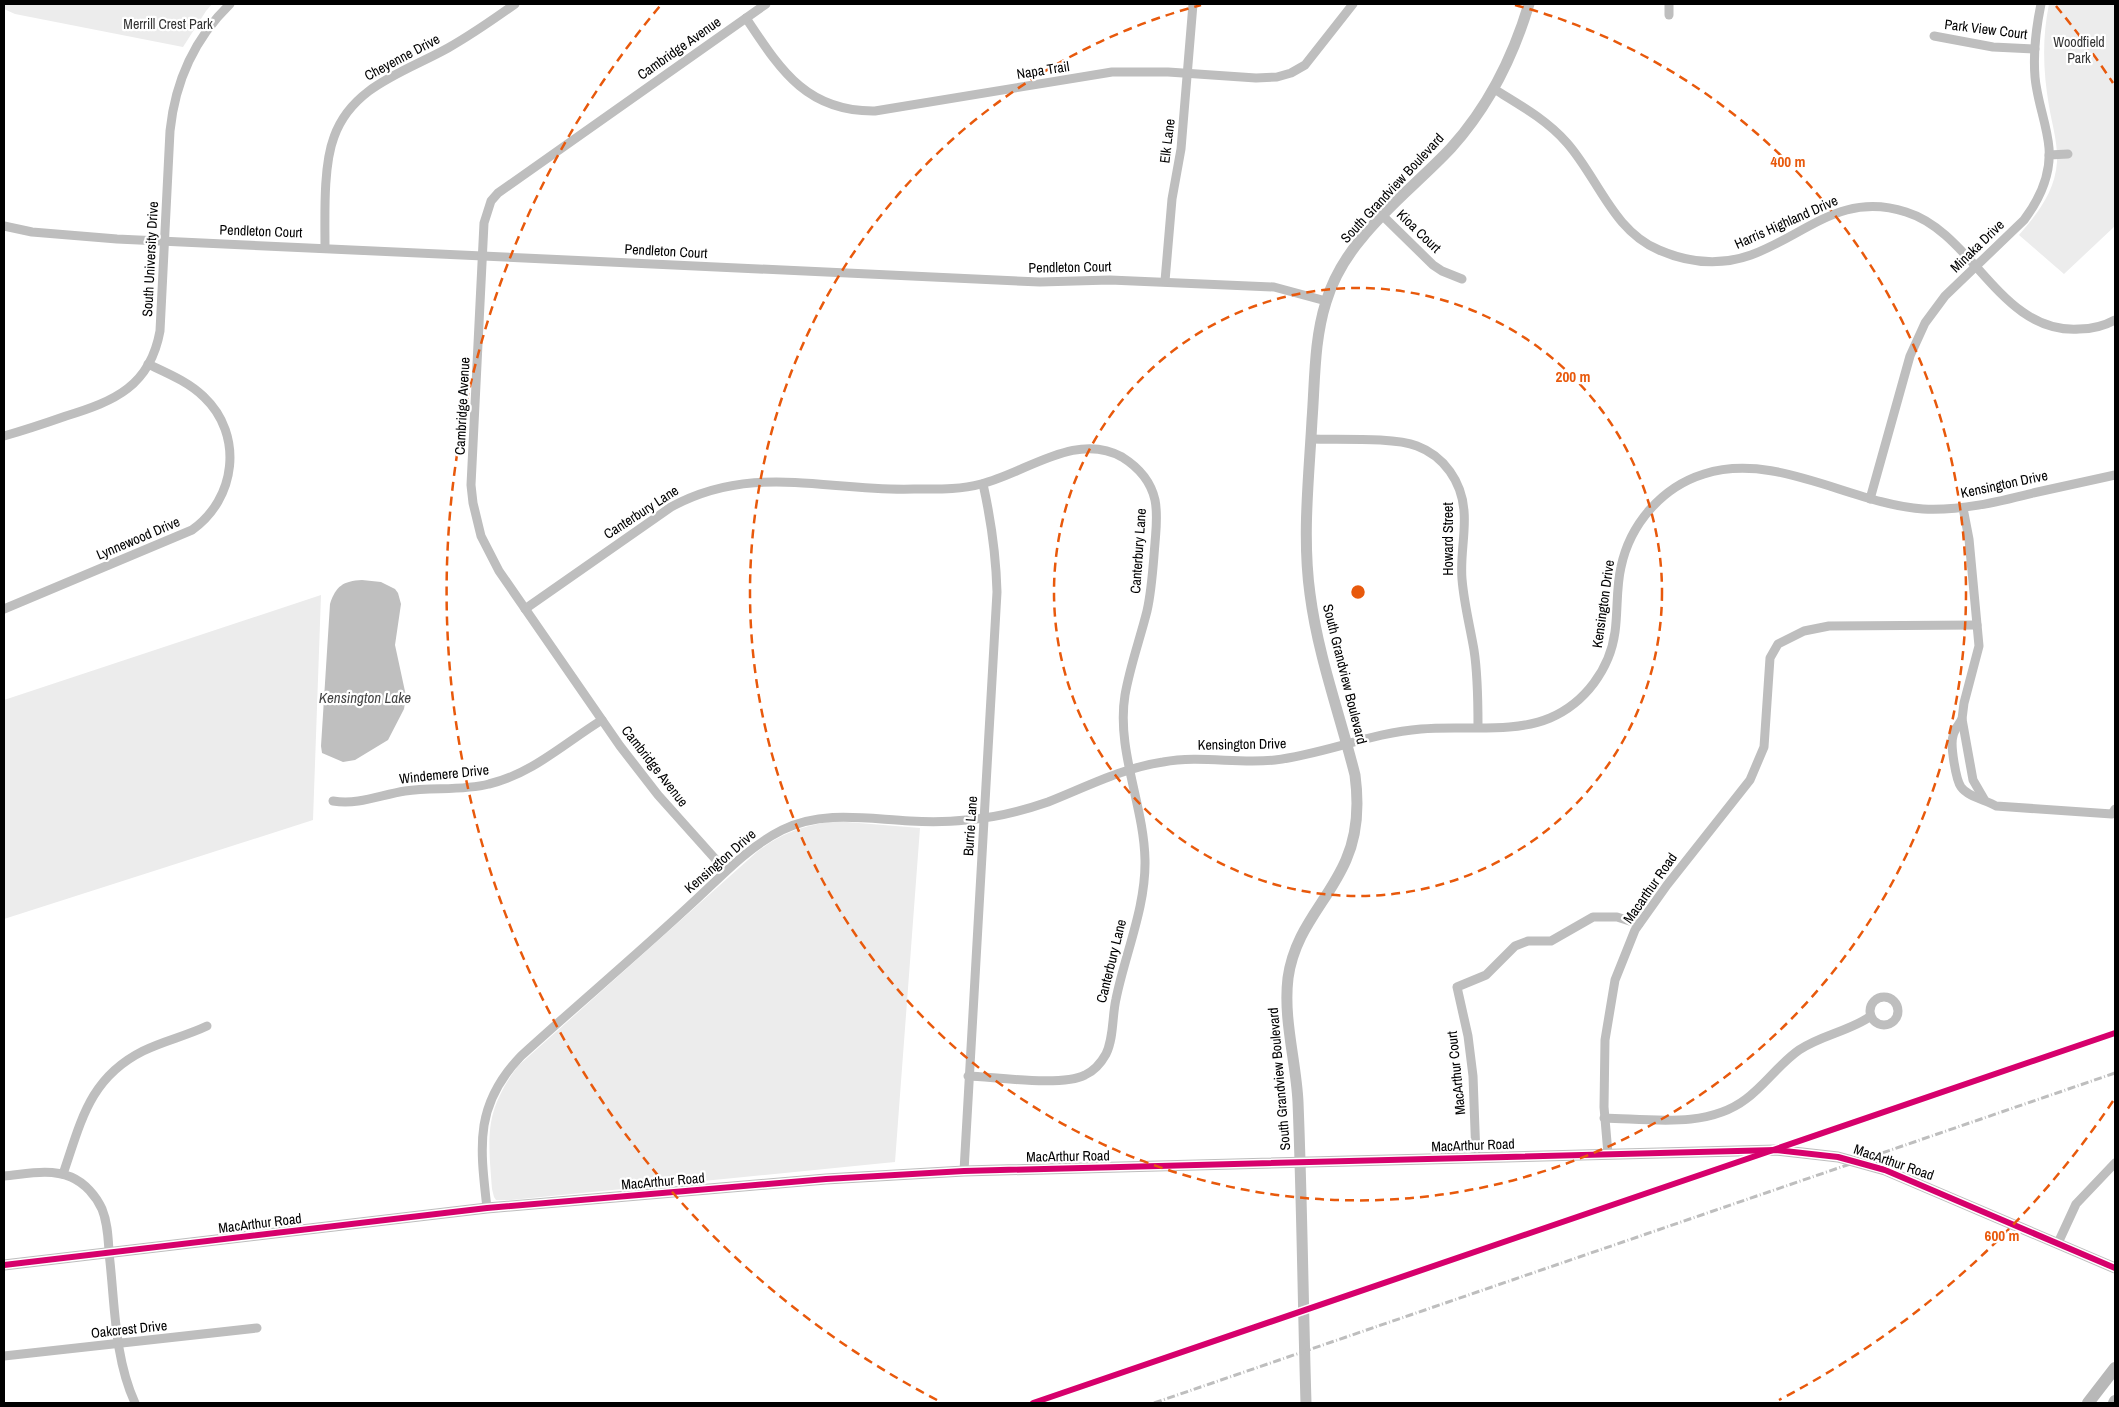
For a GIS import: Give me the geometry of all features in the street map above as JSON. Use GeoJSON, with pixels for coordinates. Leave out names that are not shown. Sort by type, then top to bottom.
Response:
{"type":"FeatureCollection","features":[{"type":"Feature","properties":{"kind":"main road"},"geometry":{"type":"LineString","coordinates":[[2088,1403],[2115,1368]]}},
{"type":"Feature","properties":{"kind":"street","name":"South University Drive"},"geometry":{"type":"LineString","coordinates":[[4,436],[107,403],[128,389],[148,364],[155,350],[160,331],[170,131],[176,96],[187,65],[197,45],[215,20],[230,4]]}},
{"type":"Feature","properties":{"kind":"street","name":"Cheyenne Drive"},"geometry":{"type":"LineString","coordinates":[[325,248],[329,154],[340,124],[350,108],[363,94],[376,85],[449,48],[515,4]]}},
{"type":"Feature","properties":{"kind":"street","name":"Cambridge Avenue"},"geometry":{"type":"LineString","coordinates":[[726,871],[658,795],[602,720],[499,571],[486,548],[473,503],[471,484],[483,256],[487,211],[491,201],[498,192],[766,4]]}},
{"type":"Feature","properties":{"kind":"street","name":"Elk Lane"},"geometry":{"type":"LineString","coordinates":[[1165,282],[1169,223],[1181,149],[1193,4]]}},
{"type":"Feature","properties":{"kind":"street","name":"Napa Trail"},"geometry":{"type":"LineString","coordinates":[[746,18],[773,58],[793,82],[826,103],[863,112],[875,112],[1112,72],[1147,71],[1256,78],[1277,77],[1291,73],[1310,60],[1354,4]]}},
{"type":"Feature","properties":{"kind":"street","name":"South Grandview Boulevard"},"geometry":{"type":"LineString","coordinates":[[1306,1403],[1300,1163],[1297,1091],[1287,1008],[1289,976],[1292,960],[1305,928],[1342,870],[1354,839],[1358,815],[1358,796],[1347,744],[1322,654],[1310,594],[1306,537],[1318,336],[1326,301],[1340,270],[1350,254],[1362,238],[1451,148],[1470,126],[1494,89],[1512,53],[1529,4]]}},
{"type":"Feature","properties":{"kind":"street"},"geometry":{"type":"LineString","coordinates":[[1669,4],[1669,15]]}},
{"type":"Feature","properties":{"kind":"street","name":"Minaka Drive"},"geometry":{"type":"LineString","coordinates":[[1870,499],[1910,356],[1925,323],[1935,308],[2015,229],[2033,208],[2044,184],[2049,155],[2036,88],[2035,49],[2041,4]]}},
{"type":"Feature","properties":{"kind":"street","name":"Park View Court"},"geometry":{"type":"LineString","coordinates":[[1934,36],[1993,47],[2035,49]]}},
{"type":"Feature","properties":{"kind":"street","name":"Harris Highland Drive"},"geometry":{"type":"LineString","coordinates":[[1494,89],[1538,116],[1566,142],[1622,222],[1640,239],[1656,250],[1675,257],[1703,262],[1730,261],[1762,250],[1839,211],[1864,206],[1877,206],[1908,212],[1932,224],[2017,308],[2036,321],[2056,328],[2075,330],[2099,327],[2115,320]]}},
{"type":"Feature","properties":{"kind":"street"},"geometry":{"type":"LineString","coordinates":[[2049,155],[2068,154]]}},
{"type":"Feature","properties":{"kind":"street","name":"Kioa Court"},"geometry":{"type":"LineString","coordinates":[[1383,216],[1433,265],[1442,271],[1462,278]]}},
{"type":"Feature","properties":{"kind":"street","name":"Pendleton Court"},"geometry":{"type":"LineString","coordinates":[[4,226],[32,232],[73,237],[1040,282],[1110,280],[1274,288],[1301,293],[1326,301]]}},
{"type":"Feature","properties":{"kind":"street","name":"Lynnewood Drive"},"geometry":{"type":"LineString","coordinates":[[4,609],[192,530],[200,524],[218,503],[227,480],[230,458],[229,440],[220,417],[204,396],[148,364]]}},
{"type":"Feature","properties":{"kind":"street","name":"Howard Street"},"geometry":{"type":"LineString","coordinates":[[1311,439],[1381,442],[1416,446],[1434,455],[1443,463],[1458,484],[1464,510],[1461,574],[1464,603],[1477,676],[1478,726]]}},
{"type":"Feature","properties":{"kind":"street","name":"Canterbury Lane"},"geometry":{"type":"LineString","coordinates":[[525,609],[653,519],[684,500],[706,490],[754,481],[899,490],[958,489],[983,484],[1065,452],[1085,448],[1107,451],[1120,456],[1141,473],[1152,490],[1157,518],[1152,579],[1147,611],[1133,661],[1124,706],[1126,744],[1144,846],[1143,887],[1119,981],[1107,1052],[1101,1063],[1092,1071],[1074,1080],[1056,1081],[968,1076]]}},
{"type":"Feature","properties":{"kind":"street","name":"Kensington Drive"},"geometry":{"type":"LineString","coordinates":[[487,1208],[483,1162],[483,1124],[489,1103],[505,1074],[521,1056],[688,908],[726,871],[777,833],[794,825],[817,819],[849,816],[936,822],[984,818],[1007,814],[1045,803],[1130,770],[1178,760],[1270,760],[1310,754],[1413,729],[1522,726],[1549,718],[1571,706],[1588,690],[1604,668],[1615,637],[1619,578],[1622,561],[1630,539],[1648,512],[1659,500],[1681,484],[1704,474],[1720,470],[1757,468],[1870,499],[1912,508],[1963,508],[2115,475]]}},
{"type":"Feature","properties":{"kind":"street","name":"Burrie Lane"},"geometry":{"type":"LineString","coordinates":[[964,1172],[997,592],[992,527],[983,484]]}},
{"type":"Feature","properties":{"kind":"street"},"geometry":{"type":"LineString","coordinates":[[1963,508],[1969,539],[1979,646],[1964,703],[1962,718],[1973,780],[1984,799]]}},
{"type":"Feature","properties":{"kind":"street","name":"Macarthur Road"},"geometry":{"type":"LineString","coordinates":[[1608,1154],[1604,1118],[1605,1040],[1614,980],[1639,924],[1667,885],[1750,780],[1764,747],[1770,658],[1778,644],[1791,636],[1829,626],[1977,625]]}},
{"type":"Feature","properties":{"kind":"street"},"geometry":{"type":"LineString","coordinates":[[1962,718],[1952,738],[1954,764],[1961,787],[1972,796],[1984,799],[1996,806],[2112,814],[2115,809]]}},
{"type":"Feature","properties":{"kind":"street","name":"Windemere Drive"},"geometry":{"type":"LineString","coordinates":[[333,801],[357,802],[404,792],[481,786],[508,779],[527,769],[602,720]]}},
{"type":"Feature","properties":{"kind":"street","name":"MacArthur Court"},"geometry":{"type":"LineString","coordinates":[[1476,1157],[1473,1076],[1468,1036],[1457,987],[1486,976],[1516,946],[1528,941],[1551,941],[1592,917],[1617,917],[1639,924]]}},
{"type":"Feature","properties":{"kind":"street"},"geometry":{"type":"LineString","coordinates":[[1604,1118],[1687,1119],[1715,1115],[1746,1099],[1779,1066],[1801,1049],[1871,1016]]}},
{"type":"Feature","properties":{"kind":"street"},"geometry":{"type":"LineString","coordinates":[[63,1174],[80,1120],[104,1080],[133,1056],[207,1026]]}},
{"type":"Feature","properties":{"kind":"street","name":"MacArthur Road"},"geometry":{"type":"LineString","coordinates":[[4,1265],[487,1208],[826,1179],[964,1172],[1776,1150],[1838,1157],[1885,1170],[2115,1268]]}},
{"type":"Feature","properties":{"kind":"street"},"geometry":{"type":"LineString","coordinates":[[2058,1243],[2076,1204],[2115,1163]]}},
{"type":"Feature","properties":{"kind":"street"},"geometry":{"type":"LineString","coordinates":[[4,1176],[46,1172],[63,1174],[84,1185],[99,1202],[104,1217],[125,1382],[135,1403]]}},
{"type":"Feature","properties":{"kind":"street","name":"Oakcrest Drive"},"geometry":{"type":"LineString","coordinates":[[4,1356],[257,1328]]}},
{"type":"Feature","properties":{"kind":"green space","name":"Merrill Crest Park"},"geometry":{"type":"Polygon","coordinates":[[[4,4],[212,4],[183,47],[15,14],[4,9],[4,4]]]}},
{"type":"Feature","properties":{"kind":"green space","name":"Woodfield Park"},"geometry":{"type":"Polygon","coordinates":[[[2049,4],[2115,4],[2115,226],[2064,274],[2019,235],[2044,202],[2056,173],[2056,141],[2047,93],[2045,67],[2044,42],[2049,4]]]}},
{"type":"Feature","properties":{"kind":"green space"},"geometry":{"type":"Polygon","coordinates":[[[321,595],[313,820],[4,919],[4,700],[321,595]]]}},
{"type":"Feature","properties":{"kind":"green space"},"geometry":{"type":"Polygon","coordinates":[[[834,821],[920,828],[895,1162],[496,1200],[492,1189],[491,1124],[499,1097],[518,1066],[758,851],[776,839],[794,831],[834,821]]]}},
{"type":"Feature","properties":{"kind":"water","name":"Kensington Lake"},"geometry":{"type":"Polygon","coordinates":[[[362,580],[381,582],[395,589],[398,593],[401,604],[395,645],[406,696],[404,709],[388,740],[355,760],[343,762],[322,753],[321,746],[330,604],[335,593],[345,583],[362,580]]]}},
{"type":"Feature","properties":{"kind":"railway"},"geometry":{"type":"LineString","coordinates":[[1154,1403],[2115,1073]]}},
{"type":"Feature","properties":{"kind":"cycle path"},"geometry":{"type":"LineString","coordinates":[[1033,1403],[2115,1033]]}},
{"type":"Feature","properties":{"kind":"cycle path"},"geometry":{"type":"LineString","coordinates":[[4,1265],[487,1208],[826,1179],[964,1171],[1776,1150],[1838,1157],[1885,1170],[2115,1268]]}}]}
